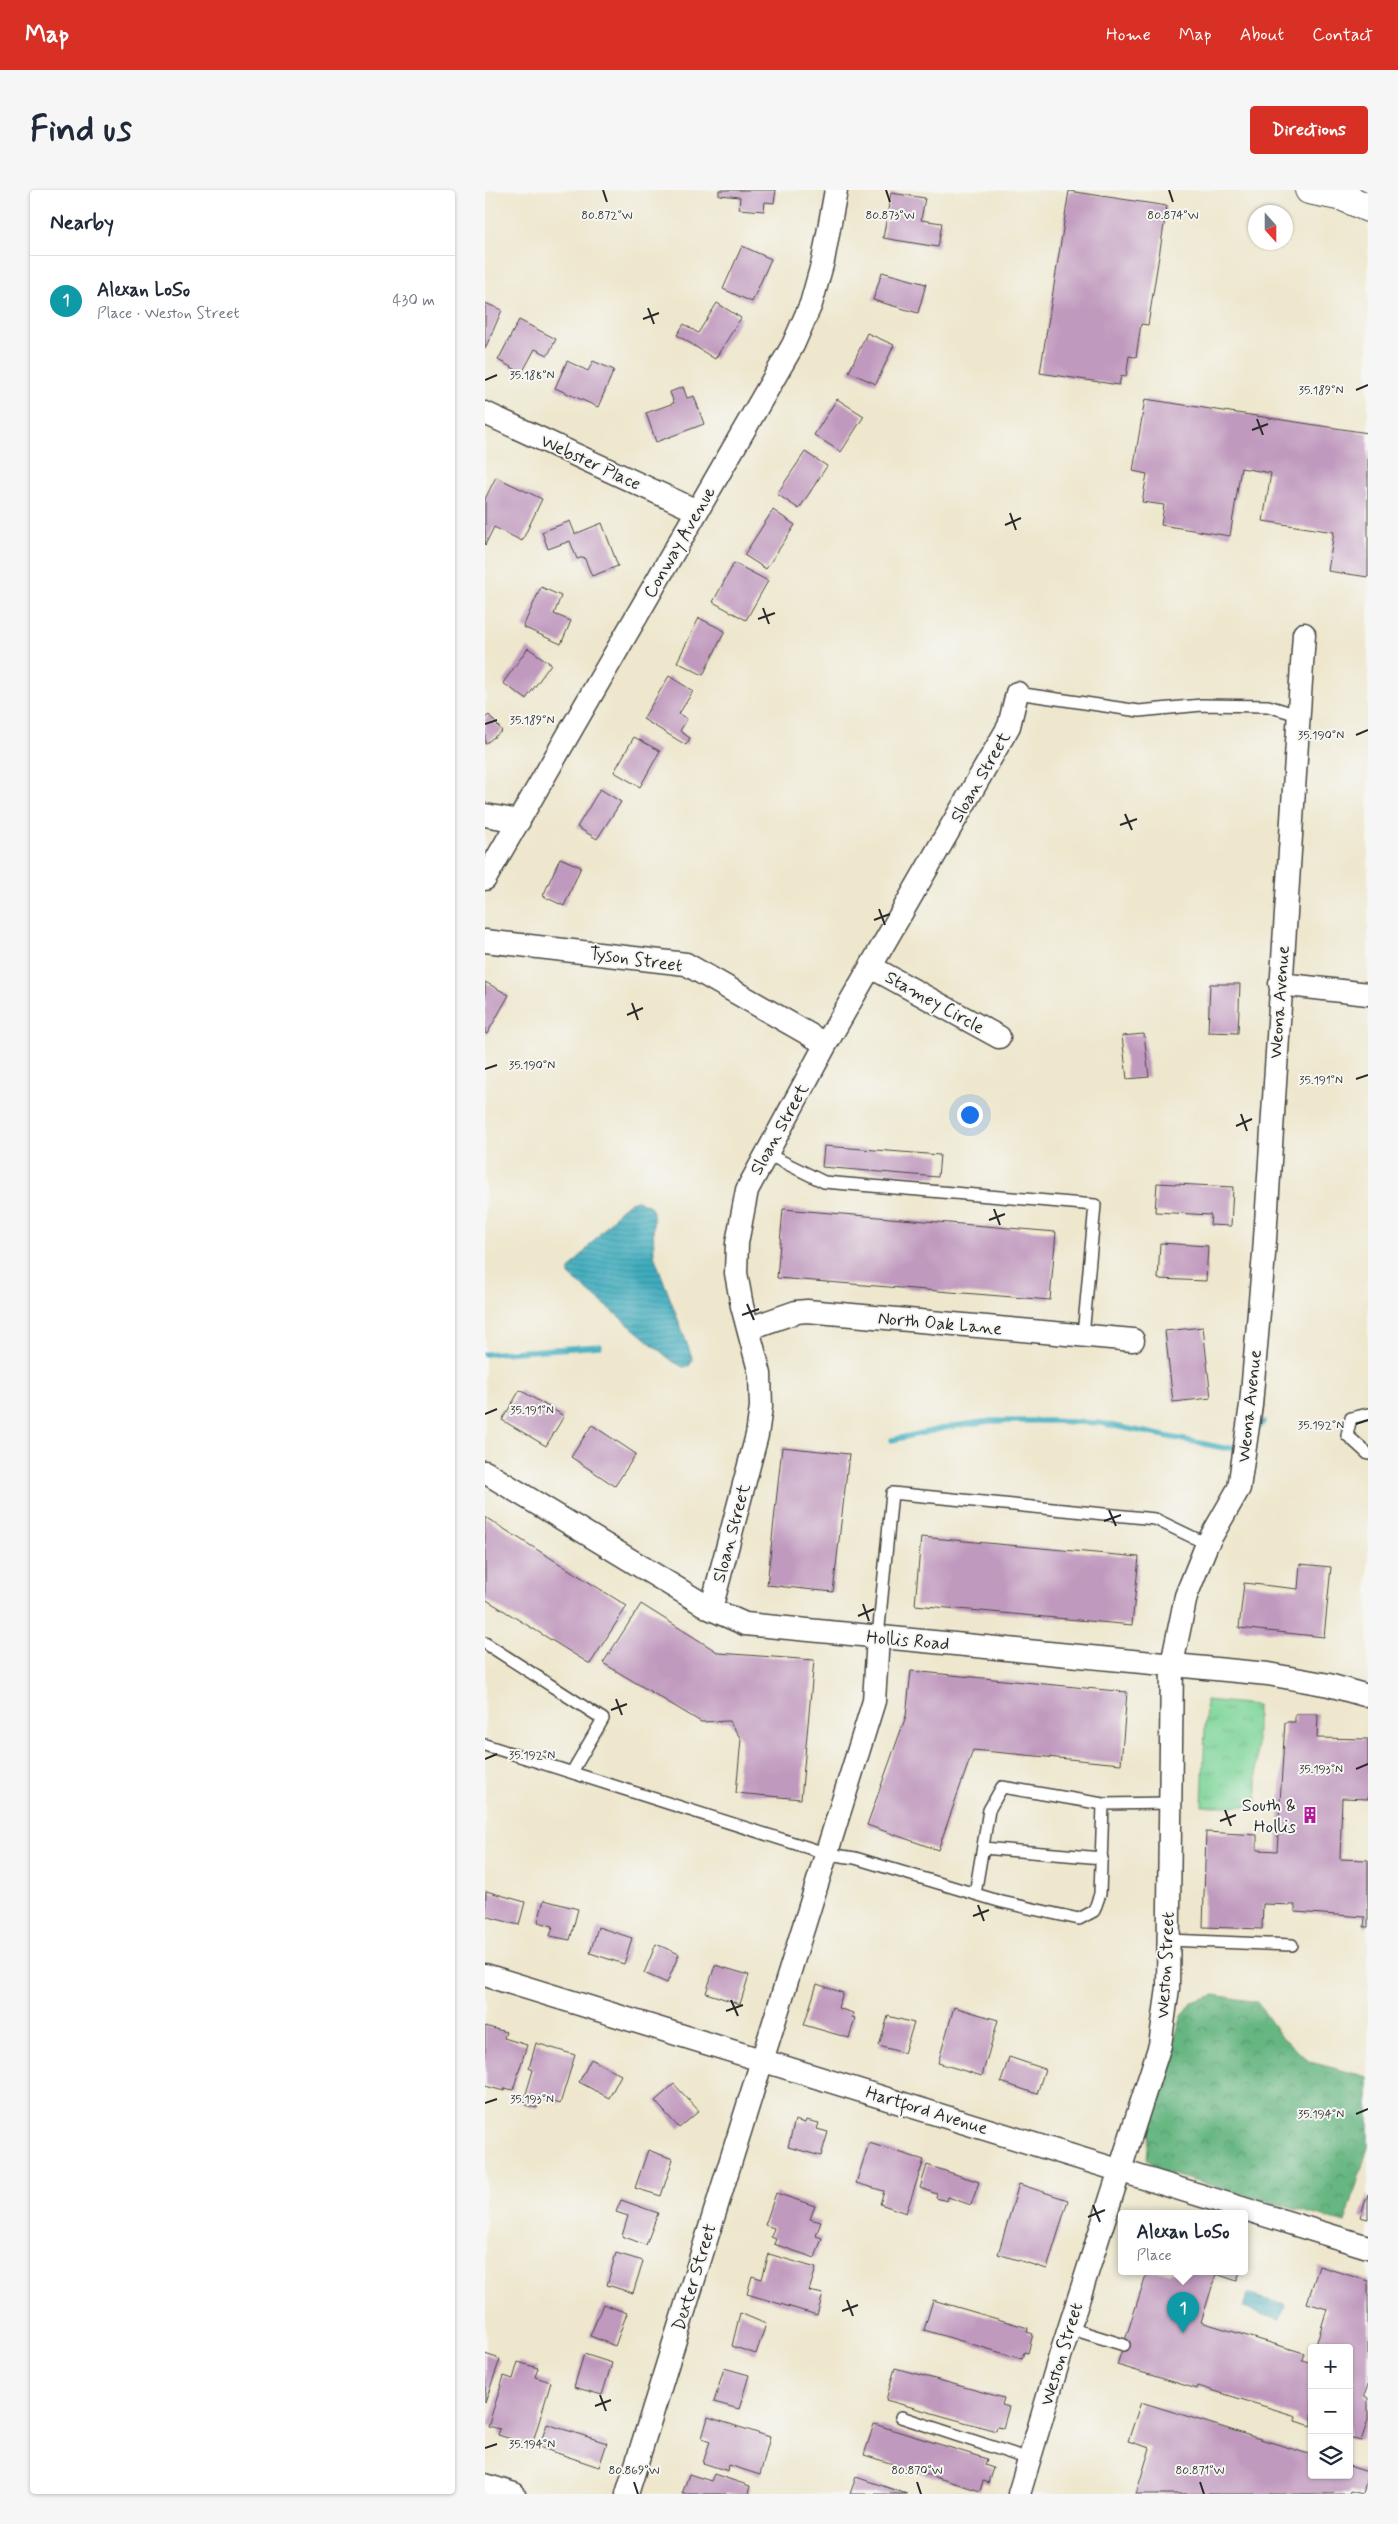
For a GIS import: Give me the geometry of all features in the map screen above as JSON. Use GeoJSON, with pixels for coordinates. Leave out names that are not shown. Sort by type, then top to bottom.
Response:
{"type":"FeatureCollection","features":[{"type":"Feature","properties":{"kind":"street","name":"Conway Avenue"},"geometry":{"type":"LineString","coordinates":[[485,879],[793,345],[811,304],[823,261],[836,190]]}},
{"type":"Feature","properties":{"kind":"street"},"geometry":{"type":"LineString","coordinates":[[1309,190],[1356,196],[1368,208]]}},
{"type":"Feature","properties":{"kind":"street","name":"Webster Place"},"geometry":{"type":"LineString","coordinates":[[485,413],[697,511]]}},
{"type":"Feature","properties":{"kind":"street","name":"Weona Avenue"},"geometry":{"type":"LineString","coordinates":[[1239,1488],[1251,1404],[1264,1254],[1280,984],[1305,634]]}},
{"type":"Feature","properties":{"kind":"street","name":"Sloan Street"},"geometry":{"type":"LineString","coordinates":[[711,1608],[757,1434],[761,1406],[760,1374],[742,1306],[736,1273],[737,1243],[747,1190],[765,1153],[826,1044],[1009,726],[1017,693]]}},
{"type":"Feature","properties":{"kind":"street"},"geometry":{"type":"LineString","coordinates":[[485,815],[519,821]]}},
{"type":"Feature","properties":{"kind":"street","name":"Tyson Street"},"geometry":{"type":"LineString","coordinates":[[485,941],[686,964],[826,1044]]}},
{"type":"Feature","properties":{"kind":"street","name":"Stamey Circle"},"geometry":{"type":"LineString","coordinates":[[871,967],[999,1037]]}},
{"type":"Feature","properties":{"kind":"street"},"geometry":{"type":"LineString","coordinates":[[1280,984],[1368,994]]}},
{"type":"Feature","properties":{"kind":"street","name":"North Oak Lane"},"geometry":{"type":"LineString","coordinates":[[749,1328],[796,1312],[807,1311],[1133,1340]]}},
{"type":"Feature","properties":{"kind":"street","name":"Hollis Road"},"geometry":{"type":"LineString","coordinates":[[485,1472],[711,1608],[745,1624],[1268,1674],[1329,1685],[1368,1696]]}},
{"type":"Feature","properties":{"kind":"street","name":"Weston Street"},"geometry":{"type":"LineString","coordinates":[[1019,2494],[1069,2328],[1160,2045],[1168,1988],[1172,1664],[1186,1596],[1207,1544],[1239,1488]]}},
{"type":"Feature","properties":{"kind":"street","name":"Dexter Street"},"geometry":{"type":"LineString","coordinates":[[627,2494],[760,2060],[827,1854],[874,1701],[878,1637]]}},
{"type":"Feature","properties":{"kind":"street","name":"Hartford Avenue"},"geometry":{"type":"LineString","coordinates":[[485,1975],[1368,2247]]}},
{"type":"Feature","properties":{"kind":"street"},"geometry":{"type":"LineString","coordinates":[[485,2485],[514,2494]]}},
{"type":"Feature","properties":{"kind":"lane"},"geometry":{"type":"LineString","coordinates":[[1017,693],[1139,711],[1202,705],[1259,706],[1298,714]]}},
{"type":"Feature","properties":{"kind":"lane"},"geometry":{"type":"LineString","coordinates":[[765,1153],[824,1182],[1095,1205],[1083,1336]]}},
{"type":"Feature","properties":{"kind":"lane"},"geometry":{"type":"LineString","coordinates":[[1368,1414],[1351,1418],[1347,1435],[1368,1454]]}},
{"type":"Feature","properties":{"kind":"lane"},"geometry":{"type":"LineString","coordinates":[[878,1637],[892,1493],[1155,1519],[1207,1544]]}},
{"type":"Feature","properties":{"kind":"lane"},"geometry":{"type":"LineString","coordinates":[[485,1643],[603,1719],[572,1772]]}},
{"type":"Feature","properties":{"kind":"lane"},"geometry":{"type":"LineString","coordinates":[[485,1744],[827,1854],[855,1858],[975,1894],[1079,1919],[1094,1911],[1100,1894],[1103,1804]]}},
{"type":"Feature","properties":{"kind":"lane"},"geometry":{"type":"LineString","coordinates":[[975,1894],[989,1810],[1002,1787],[1103,1804],[1169,1803]]}},
{"type":"Feature","properties":{"kind":"lane"},"geometry":{"type":"LineString","coordinates":[[983,1848],[1102,1858]]}},
{"type":"Feature","properties":{"kind":"lane"},"geometry":{"type":"LineString","coordinates":[[1168,1940],[1292,1945]]}},
{"type":"Feature","properties":{"kind":"lane"},"geometry":{"type":"LineString","coordinates":[[1069,2328],[1124,2345]]}},
{"type":"Feature","properties":{"kind":"lane"},"geometry":{"type":"LineString","coordinates":[[901,2418],[1029,2459]]}},
{"type":"Feature","properties":{"kind":"green space"},"geometry":{"type":"Polygon","coordinates":[[[1206,1700],[1257,1705],[1257,1801],[1254,1806],[1202,1806],[1206,1700]]]}},
{"type":"Feature","properties":{"kind":"green space"},"geometry":{"type":"Polygon","coordinates":[[[1214,1995],[1257,2002],[1281,2036],[1310,2062],[1368,2077],[1368,2147],[1345,2223],[1159,2171],[1147,2158],[1150,2130],[1166,2084],[1173,2044],[1181,2018],[1191,2002],[1214,1995]]]}},
{"type":"Feature","properties":{"kind":"water"},"geometry":{"type":"Polygon","coordinates":[[[637,1200],[650,1206],[653,1212],[654,1255],[693,1360],[689,1366],[683,1367],[672,1361],[569,1275],[569,1270],[620,1210],[630,1202],[637,1200]]]}},
{"type":"Feature","properties":{"kind":"water"},"geometry":{"type":"Polygon","coordinates":[[[1247,2294],[1285,2305],[1280,2320],[1243,2308],[1247,2294]]]}},
{"type":"Feature","properties":{"kind":"building"},"geometry":{"type":"Polygon","coordinates":[[[719,190],[776,190],[774,203],[765,202],[764,211],[739,209],[740,197],[719,195],[719,190]]]}},
{"type":"Feature","properties":{"kind":"building"},"geometry":{"type":"Polygon","coordinates":[[[1069,191],[1167,206],[1148,325],[1141,324],[1136,357],[1129,356],[1126,377],[1121,376],[1119,385],[1040,373],[1069,191]]]}},
{"type":"Feature","properties":{"kind":"building"},"geometry":{"type":"Polygon","coordinates":[[[891,193],[925,198],[921,220],[942,223],[938,247],[883,238],[891,193]]]}},
{"type":"Feature","properties":{"kind":"building"},"geometry":{"type":"Polygon","coordinates":[[[742,246],[771,259],[752,302],[723,289],[742,246]]]}},
{"type":"Feature","properties":{"kind":"building"},"geometry":{"type":"Polygon","coordinates":[[[882,272],[926,284],[918,313],[873,300],[882,272]]]}},
{"type":"Feature","properties":{"kind":"building"},"geometry":{"type":"Polygon","coordinates":[[[485,303],[502,310],[485,349],[485,303]]]}},
{"type":"Feature","properties":{"kind":"building"},"geometry":{"type":"Polygon","coordinates":[[[717,303],[741,318],[715,359],[677,335],[684,324],[698,333],[717,303]]]}},
{"type":"Feature","properties":{"kind":"building"},"geometry":{"type":"Polygon","coordinates":[[[519,320],[556,339],[548,355],[535,349],[522,373],[498,360],[519,320]]]}},
{"type":"Feature","properties":{"kind":"building"},"geometry":{"type":"Polygon","coordinates":[[[867,333],[894,345],[876,384],[849,372],[867,333]]]}},
{"type":"Feature","properties":{"kind":"building"},"geometry":{"type":"Polygon","coordinates":[[[567,361],[588,371],[593,361],[614,370],[598,407],[555,388],[567,361]]]}},
{"type":"Feature","properties":{"kind":"building"},"geometry":{"type":"Polygon","coordinates":[[[683,387],[687,398],[694,396],[704,424],[656,442],[646,413],[674,403],[670,392],[683,387]]]}},
{"type":"Feature","properties":{"kind":"building"},"geometry":{"type":"Polygon","coordinates":[[[837,399],[864,416],[841,452],[814,435],[837,399]]]}},
{"type":"Feature","properties":{"kind":"building"},"geometry":{"type":"Polygon","coordinates":[[[1145,399],[1368,433],[1368,577],[1328,571],[1334,532],[1263,521],[1271,473],[1241,468],[1230,536],[1161,525],[1164,505],[1142,502],[1147,474],[1133,471],[1145,399]]]}},
{"type":"Feature","properties":{"kind":"building"},"geometry":{"type":"Polygon","coordinates":[[[805,452],[827,466],[799,509],[777,494],[805,452]]]}},
{"type":"Feature","properties":{"kind":"building"},"geometry":{"type":"Polygon","coordinates":[[[496,477],[542,499],[522,541],[494,527],[485,545],[485,499],[496,477]]]}},
{"type":"Feature","properties":{"kind":"building"},"geometry":{"type":"Polygon","coordinates":[[[773,510],[795,525],[766,569],[744,555],[773,510]]]}},
{"type":"Feature","properties":{"kind":"building"},"geometry":{"type":"Polygon","coordinates":[[[570,521],[575,534],[602,523],[618,566],[592,576],[584,557],[577,559],[570,541],[548,549],[542,532],[570,521]]]}},
{"type":"Feature","properties":{"kind":"building"},"geometry":{"type":"Polygon","coordinates":[[[734,563],[768,581],[746,620],[713,602],[734,563]]]}},
{"type":"Feature","properties":{"kind":"building"},"geometry":{"type":"Polygon","coordinates":[[[541,587],[561,596],[554,614],[571,621],[561,644],[523,627],[541,587]]]}},
{"type":"Feature","properties":{"kind":"building"},"geometry":{"type":"Polygon","coordinates":[[[699,618],[725,631],[703,675],[677,662],[699,618]]]}},
{"type":"Feature","properties":{"kind":"building"},"geometry":{"type":"Polygon","coordinates":[[[528,648],[551,664],[526,699],[503,683],[528,648]]]}},
{"type":"Feature","properties":{"kind":"building"},"geometry":{"type":"Polygon","coordinates":[[[669,676],[693,691],[679,714],[687,719],[680,731],[690,738],[686,745],[643,719],[669,676]]]}},
{"type":"Feature","properties":{"kind":"building"},"geometry":{"type":"Polygon","coordinates":[[[489,715],[502,731],[485,744],[485,718],[489,715]]]}},
{"type":"Feature","properties":{"kind":"building"},"geometry":{"type":"Polygon","coordinates":[[[634,737],[660,751],[640,787],[614,772],[634,737]]]}},
{"type":"Feature","properties":{"kind":"building"},"geometry":{"type":"Polygon","coordinates":[[[600,789],[621,802],[597,839],[577,827],[600,789]]]}},
{"type":"Feature","properties":{"kind":"building"},"geometry":{"type":"Polygon","coordinates":[[[560,858],[581,867],[564,906],[543,896],[560,858]]]}},
{"type":"Feature","properties":{"kind":"building"},"geometry":{"type":"Polygon","coordinates":[[[485,982],[509,995],[487,1034],[485,1033],[485,982]]]}},
{"type":"Feature","properties":{"kind":"building"},"geometry":{"type":"Polygon","coordinates":[[[1210,984],[1240,984],[1238,1033],[1208,1032],[1210,984]]]}},
{"type":"Feature","properties":{"kind":"building"},"geometry":{"type":"Polygon","coordinates":[[[1144,1034],[1149,1077],[1127,1079],[1122,1036],[1144,1034]]]}},
{"type":"Feature","properties":{"kind":"building"},"geometry":{"type":"Polygon","coordinates":[[[824,1146],[940,1155],[938,1177],[822,1167],[824,1146]]]}},
{"type":"Feature","properties":{"kind":"building"},"geometry":{"type":"Polygon","coordinates":[[[1157,1183],[1233,1187],[1231,1226],[1210,1225],[1211,1215],[1155,1212],[1157,1183]]]}},
{"type":"Feature","properties":{"kind":"building"},"geometry":{"type":"Polygon","coordinates":[[[783,1209],[1056,1232],[1050,1300],[777,1278],[783,1209]]]}},
{"type":"Feature","properties":{"kind":"building"},"geometry":{"type":"Polygon","coordinates":[[[1160,1243],[1208,1246],[1206,1281],[1158,1279],[1160,1243]]]}},
{"type":"Feature","properties":{"kind":"building"},"geometry":{"type":"Polygon","coordinates":[[[1203,1327],[1211,1398],[1173,1402],[1165,1331],[1203,1327]]]}},
{"type":"Feature","properties":{"kind":"building"},"geometry":{"type":"Polygon","coordinates":[[[520,1390],[564,1416],[546,1446],[502,1420],[520,1390]]]}},
{"type":"Feature","properties":{"kind":"building"},"geometry":{"type":"Polygon","coordinates":[[[592,1425],[636,1454],[615,1486],[571,1457],[592,1425]]]}},
{"type":"Feature","properties":{"kind":"building"},"geometry":{"type":"Polygon","coordinates":[[[782,1447],[849,1454],[833,1592],[767,1585],[782,1447]]]}},
{"type":"Feature","properties":{"kind":"building"},"geometry":{"type":"Polygon","coordinates":[[[485,1517],[627,1606],[590,1664],[485,1599],[485,1517]]]}},
{"type":"Feature","properties":{"kind":"building"},"geometry":{"type":"Polygon","coordinates":[[[921,1537],[1139,1557],[1132,1625],[915,1605],[921,1537]]]}},
{"type":"Feature","properties":{"kind":"building"},"geometry":{"type":"Polygon","coordinates":[[[1300,1564],[1331,1567],[1324,1637],[1239,1628],[1244,1583],[1298,1589],[1300,1564]]]}},
{"type":"Feature","properties":{"kind":"building"},"geometry":{"type":"Polygon","coordinates":[[[641,1604],[719,1653],[814,1660],[801,1799],[736,1793],[741,1739],[729,1721],[701,1722],[603,1663],[641,1604]]]}},
{"type":"Feature","properties":{"kind":"building"},"geometry":{"type":"Polygon","coordinates":[[[911,1671],[1127,1692],[1121,1764],[973,1750],[938,1850],[867,1825],[906,1716],[911,1671]]]}},
{"type":"Feature","properties":{"kind":"building","name":"South & Hollis"},"geometry":{"type":"Polygon","coordinates":[[[1295,1714],[1318,1714],[1317,1738],[1368,1739],[1368,1799],[1342,1798],[1340,1859],[1368,1860],[1368,1927],[1364,1927],[1365,1917],[1295,1912],[1295,1905],[1263,1904],[1262,1929],[1203,1927],[1206,1832],[1257,1835],[1257,1850],[1277,1851],[1285,1722],[1295,1722],[1295,1714]]]}},
{"type":"Feature","properties":{"kind":"building"},"geometry":{"type":"Polygon","coordinates":[[[486,1891],[525,1902],[519,1925],[485,1916],[486,1891]]]}},
{"type":"Feature","properties":{"kind":"building"},"geometry":{"type":"Polygon","coordinates":[[[544,1900],[578,1909],[570,1940],[550,1936],[553,1926],[538,1922],[544,1900]]]}},
{"type":"Feature","properties":{"kind":"building"},"geometry":{"type":"Polygon","coordinates":[[[598,1927],[632,1938],[624,1964],[590,1953],[598,1927]]]}},
{"type":"Feature","properties":{"kind":"building"},"geometry":{"type":"Polygon","coordinates":[[[656,1944],[679,1954],[667,1983],[644,1973],[656,1944]]]}},
{"type":"Feature","properties":{"kind":"building"},"geometry":{"type":"Polygon","coordinates":[[[715,1965],[749,1975],[740,2004],[706,1993],[715,1965]]]}},
{"type":"Feature","properties":{"kind":"building"},"geometry":{"type":"Polygon","coordinates":[[[817,1984],[843,1993],[838,2008],[853,2013],[852,2017],[855,2018],[849,2038],[804,2025],[817,1984]]]}},
{"type":"Feature","properties":{"kind":"building"},"geometry":{"type":"Polygon","coordinates":[[[954,2007],[998,2020],[982,2076],[938,2063],[954,2007]]]}},
{"type":"Feature","properties":{"kind":"building"},"geometry":{"type":"Polygon","coordinates":[[[888,2016],[914,2023],[904,2053],[879,2046],[888,2016]]]}},
{"type":"Feature","properties":{"kind":"building"},"geometry":{"type":"Polygon","coordinates":[[[485,2026],[506,2032],[504,2038],[527,2045],[513,2090],[505,2088],[504,2091],[485,2086],[485,2026]]]}},
{"type":"Feature","properties":{"kind":"building"},"geometry":{"type":"Polygon","coordinates":[[[536,2043],[575,2055],[560,2104],[540,2097],[537,2108],[523,2104],[533,2070],[529,2068],[536,2043]]]}},
{"type":"Feature","properties":{"kind":"building"},"geometry":{"type":"Polygon","coordinates":[[[1009,2057],[1045,2069],[1037,2094],[1001,2082],[1009,2057]]]}},
{"type":"Feature","properties":{"kind":"building"},"geometry":{"type":"Polygon","coordinates":[[[591,2059],[621,2075],[609,2098],[579,2082],[591,2059]]]}},
{"type":"Feature","properties":{"kind":"building"},"geometry":{"type":"Polygon","coordinates":[[[674,2084],[699,2111],[679,2128],[655,2101],[674,2084]]]}},
{"type":"Feature","properties":{"kind":"building"},"geometry":{"type":"Polygon","coordinates":[[[795,2120],[805,2123],[806,2120],[819,2123],[817,2129],[828,2132],[821,2156],[788,2147],[795,2120]]]}},
{"type":"Feature","properties":{"kind":"building"},"geometry":{"type":"Polygon","coordinates":[[[869,2143],[924,2160],[906,2213],[880,2204],[884,2191],[856,2183],[869,2143]]]}},
{"type":"Feature","properties":{"kind":"building"},"geometry":{"type":"Polygon","coordinates":[[[648,2150],[673,2159],[661,2196],[635,2188],[648,2150]]]}},
{"type":"Feature","properties":{"kind":"building"},"geometry":{"type":"Polygon","coordinates":[[[927,2165],[979,2182],[971,2205],[948,2197],[947,2201],[936,2198],[937,2194],[920,2188],[927,2165]]]}},
{"type":"Feature","properties":{"kind":"building"},"geometry":{"type":"Polygon","coordinates":[[[1019,2184],[1068,2200],[1047,2269],[998,2254],[1019,2184]]]}},
{"type":"Feature","properties":{"kind":"building"},"geometry":{"type":"Polygon","coordinates":[[[776,2193],[815,2206],[810,2219],[821,2222],[816,2236],[822,2238],[815,2258],[774,2244],[776,2239],[771,2237],[774,2228],[765,2225],[776,2193]]]}},
{"type":"Feature","properties":{"kind":"building"},"geometry":{"type":"Polygon","coordinates":[[[1368,2194],[1368,2219],[1360,2217],[1368,2194]]]}},
{"type":"Feature","properties":{"kind":"building"},"geometry":{"type":"Polygon","coordinates":[[[621,2200],[658,2213],[646,2245],[622,2236],[628,2216],[616,2212],[621,2200]]]}},
{"type":"Feature","properties":{"kind":"building"},"geometry":{"type":"Polygon","coordinates":[[[616,2253],[643,2261],[633,2293],[607,2285],[616,2253]]]}},
{"type":"Feature","properties":{"kind":"building"},"geometry":{"type":"Polygon","coordinates":[[[769,2254],[816,2268],[809,2291],[823,2294],[817,2315],[747,2294],[752,2276],[762,2279],[769,2254]]]}},
{"type":"Feature","properties":{"kind":"building"},"geometry":{"type":"Polygon","coordinates":[[[1319,2266],[1368,2281],[1368,2385],[1364,2396],[1368,2398],[1368,2420],[1361,2441],[1353,2439],[1353,2344],[1316,2344],[1327,2309],[1307,2303],[1319,2266]]]}},
{"type":"Feature","properties":{"kind":"building"},"geometry":{"type":"Polygon","coordinates":[[[1146,2275],[1216,2275],[1201,2322],[1304,2353],[1302,2360],[1308,2362],[1308,2425],[1295,2421],[1296,2416],[1198,2386],[1197,2389],[1117,2365],[1146,2275]]]}},
{"type":"Feature","properties":{"kind":"building"},"geometry":{"type":"Polygon","coordinates":[[[1219,2275],[1239,2275],[1237,2281],[1219,2275]]]}},
{"type":"Feature","properties":{"kind":"building"},"geometry":{"type":"Polygon","coordinates":[[[933,2300],[1028,2328],[1027,2332],[1033,2334],[1028,2353],[1024,2352],[1022,2359],[924,2330],[933,2300]]]}},
{"type":"Feature","properties":{"kind":"building"},"geometry":{"type":"Polygon","coordinates":[[[603,2304],[627,2313],[615,2346],[590,2336],[603,2304]]]}},
{"type":"Feature","properties":{"kind":"building"},"geometry":{"type":"Polygon","coordinates":[[[740,2313],[766,2324],[756,2354],[732,2346],[740,2313]]]}},
{"type":"Feature","properties":{"kind":"building"},"geometry":{"type":"Polygon","coordinates":[[[485,2354],[500,2359],[485,2403],[485,2354]]]}},
{"type":"Feature","properties":{"kind":"building"},"geometry":{"type":"Polygon","coordinates":[[[584,2354],[612,2363],[602,2395],[574,2387],[584,2354]]]}},
{"type":"Feature","properties":{"kind":"building"},"geometry":{"type":"Polygon","coordinates":[[[518,2362],[538,2368],[535,2377],[551,2382],[532,2445],[498,2435],[500,2429],[488,2426],[504,2376],[513,2379],[518,2362]]]}},
{"type":"Feature","properties":{"kind":"building"},"geometry":{"type":"Polygon","coordinates":[[[724,2368],[749,2375],[739,2409],[714,2402],[724,2368]]]}},
{"type":"Feature","properties":{"kind":"building"},"geometry":{"type":"Polygon","coordinates":[[[895,2368],[1004,2398],[1002,2405],[1009,2407],[1003,2428],[997,2427],[996,2431],[886,2400],[895,2368]]]}},
{"type":"Feature","properties":{"kind":"building"},"geometry":{"type":"Polygon","coordinates":[[[1141,2402],[1308,2454],[1308,2479],[1353,2479],[1353,2467],[1368,2472],[1363,2494],[1350,2491],[1349,2494],[1136,2494],[1150,2448],[1128,2441],[1141,2402]]]}},
{"type":"Feature","properties":{"kind":"building"},"geometry":{"type":"Polygon","coordinates":[[[708,2417],[770,2437],[760,2475],[729,2465],[728,2471],[703,2463],[710,2441],[702,2438],[708,2417]]]}},
{"type":"Feature","properties":{"kind":"building"},"geometry":{"type":"Polygon","coordinates":[[[547,2424],[607,2443],[599,2467],[539,2447],[547,2424]]]}},
{"type":"Feature","properties":{"kind":"building"},"geometry":{"type":"Polygon","coordinates":[[[874,2424],[987,2459],[985,2465],[993,2468],[988,2483],[983,2481],[980,2491],[864,2455],[874,2424]]]}},
{"type":"Feature","properties":{"kind":"building"},"geometry":{"type":"Polygon","coordinates":[[[689,2474],[711,2481],[714,2474],[750,2486],[748,2494],[682,2494],[689,2474]]]}},
{"type":"Feature","properties":{"kind":"building"},"geometry":{"type":"Polygon","coordinates":[[[856,2477],[907,2494],[850,2494],[856,2477]]]}},
{"type":"Feature","properties":{"kind":"waterway"},"geometry":{"type":"LineString","coordinates":[[485,1354],[600,1346]]}},
{"type":"Feature","properties":{"kind":"waterway"},"geometry":{"type":"LineString","coordinates":[[892,1440],[953,1426],[991,1421],[1051,1421],[1100,1423],[1224,1448],[1241,1447]]}},
{"type":"Feature","properties":{"kind":"waterway"},"geometry":{"type":"LineString","coordinates":[[1255,1432],[1263,1422]]}},
{"type":"Feature","properties":{"kind":"place","name":"South & Hollis"},"geometry":{"type":"Point","coordinates":[1310,1815]}},
{"type":"Feature","properties":{"kind":"place","name":"Alexan LoSo"},"geometry":{"type":"Point","coordinates":[1183,2333]}}]}
